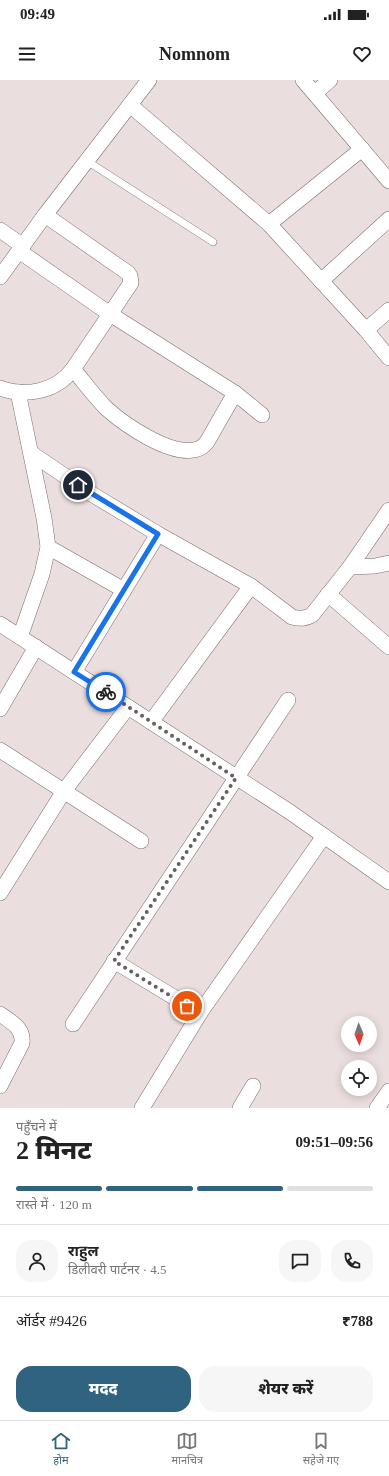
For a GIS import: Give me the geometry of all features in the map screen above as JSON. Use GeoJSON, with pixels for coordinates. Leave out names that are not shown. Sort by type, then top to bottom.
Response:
{"type":"FeatureCollection","features":[{"type":"Feature","properties":{"kind":"street"},"geometry":{"type":"LineString","coordinates":[[0,276],[149,80]]}},
{"type":"Feature","properties":{"kind":"street"},"geometry":{"type":"LineString","coordinates":[[303,80],[389,181]]}},
{"type":"Feature","properties":{"kind":"street"},"geometry":{"type":"LineString","coordinates":[[315,93],[330,80]]}},
{"type":"Feature","properties":{"kind":"street"},"geometry":{"type":"LineString","coordinates":[[130,105],[269,224],[366,330],[389,358]]}},
{"type":"Feature","properties":{"kind":"street"},"geometry":{"type":"LineString","coordinates":[[269,224],[362,149]]}},
{"type":"Feature","properties":{"kind":"street"},"geometry":{"type":"LineString","coordinates":[[0,388],[18,392],[31,392],[50,388],[62,382],[73,369],[131,283],[128,273],[45,215]]}},
{"type":"Feature","properties":{"kind":"street"},"geometry":{"type":"LineString","coordinates":[[321,281],[389,219]]}},
{"type":"Feature","properties":{"kind":"street"},"geometry":{"type":"LineString","coordinates":[[0,230],[21,248],[110,314],[235,393],[262,415]]}},
{"type":"Feature","properties":{"kind":"street"},"geometry":{"type":"LineString","coordinates":[[366,330],[389,310]]}},
{"type":"Feature","properties":{"kind":"street"},"geometry":{"type":"LineString","coordinates":[[73,369],[106,408],[122,421],[136,431],[155,441],[173,448],[184,450],[194,450],[202,447],[207,442],[235,393]]}},
{"type":"Feature","properties":{"kind":"street"},"geometry":{"type":"LineString","coordinates":[[18,392],[44,518],[48,547],[42,574],[20,636]]}},
{"type":"Feature","properties":{"kind":"street"},"geometry":{"type":"LineString","coordinates":[[30,453],[90,493],[158,534],[251,586],[292,617],[297,618],[307,618],[312,615],[350,566],[389,510]]}},
{"type":"Feature","properties":{"kind":"street"},"geometry":{"type":"LineString","coordinates":[[74,672],[158,534]]}},
{"type":"Feature","properties":{"kind":"street"},"geometry":{"type":"LineString","coordinates":[[48,547],[124,590]]}},
{"type":"Feature","properties":{"kind":"street"},"geometry":{"type":"LineString","coordinates":[[350,566],[375,566],[389,563]]}},
{"type":"Feature","properties":{"kind":"street"},"geometry":{"type":"LineString","coordinates":[[151,722],[251,586]]}},
{"type":"Feature","properties":{"kind":"street"},"geometry":{"type":"LineString","coordinates":[[328,594],[389,647]]}},
{"type":"Feature","properties":{"kind":"street"},"geometry":{"type":"LineString","coordinates":[[0,624],[324,836],[389,882]]}},
{"type":"Feature","properties":{"kind":"street"},"geometry":{"type":"LineString","coordinates":[[0,709],[36,647]]}},
{"type":"Feature","properties":{"kind":"street"},"geometry":{"type":"LineString","coordinates":[[73,1024],[288,700]]}},
{"type":"Feature","properties":{"kind":"street"},"geometry":{"type":"LineString","coordinates":[[0,893],[64,791],[128,707]]}},
{"type":"Feature","properties":{"kind":"street"},"geometry":{"type":"LineString","coordinates":[[0,750],[141,842]]}},
{"type":"Feature","properties":{"kind":"street"},"geometry":{"type":"LineString","coordinates":[[142,1108],[200,1014],[324,836]]}},
{"type":"Feature","properties":{"kind":"street"},"geometry":{"type":"LineString","coordinates":[[114,961],[200,1014]]}},
{"type":"Feature","properties":{"kind":"street"},"geometry":{"type":"LineString","coordinates":[[0,1014],[19,1028],[23,1037],[22,1043],[0,1086]]}},
{"type":"Feature","properties":{"kind":"street"},"geometry":{"type":"LineString","coordinates":[[240,1108],[253,1086]]}},
{"type":"Feature","properties":{"kind":"street"},"geometry":{"type":"LineString","coordinates":[[377,1108],[389,1090]]}},
{"type":"Feature","properties":{"kind":"lane"},"geometry":{"type":"LineString","coordinates":[[87,161],[213,242]]}},
{"type":"Feature","properties":{"kind":"way so far"},"geometry":{"type":"LineString","coordinates":[[106,692],[236,778],[114,961],[187,1006]]}},
{"type":"Feature","properties":{"kind":"route"},"geometry":{"type":"LineString","coordinates":[[78,485],[158,534],[74,672],[106,692]]}}]}
